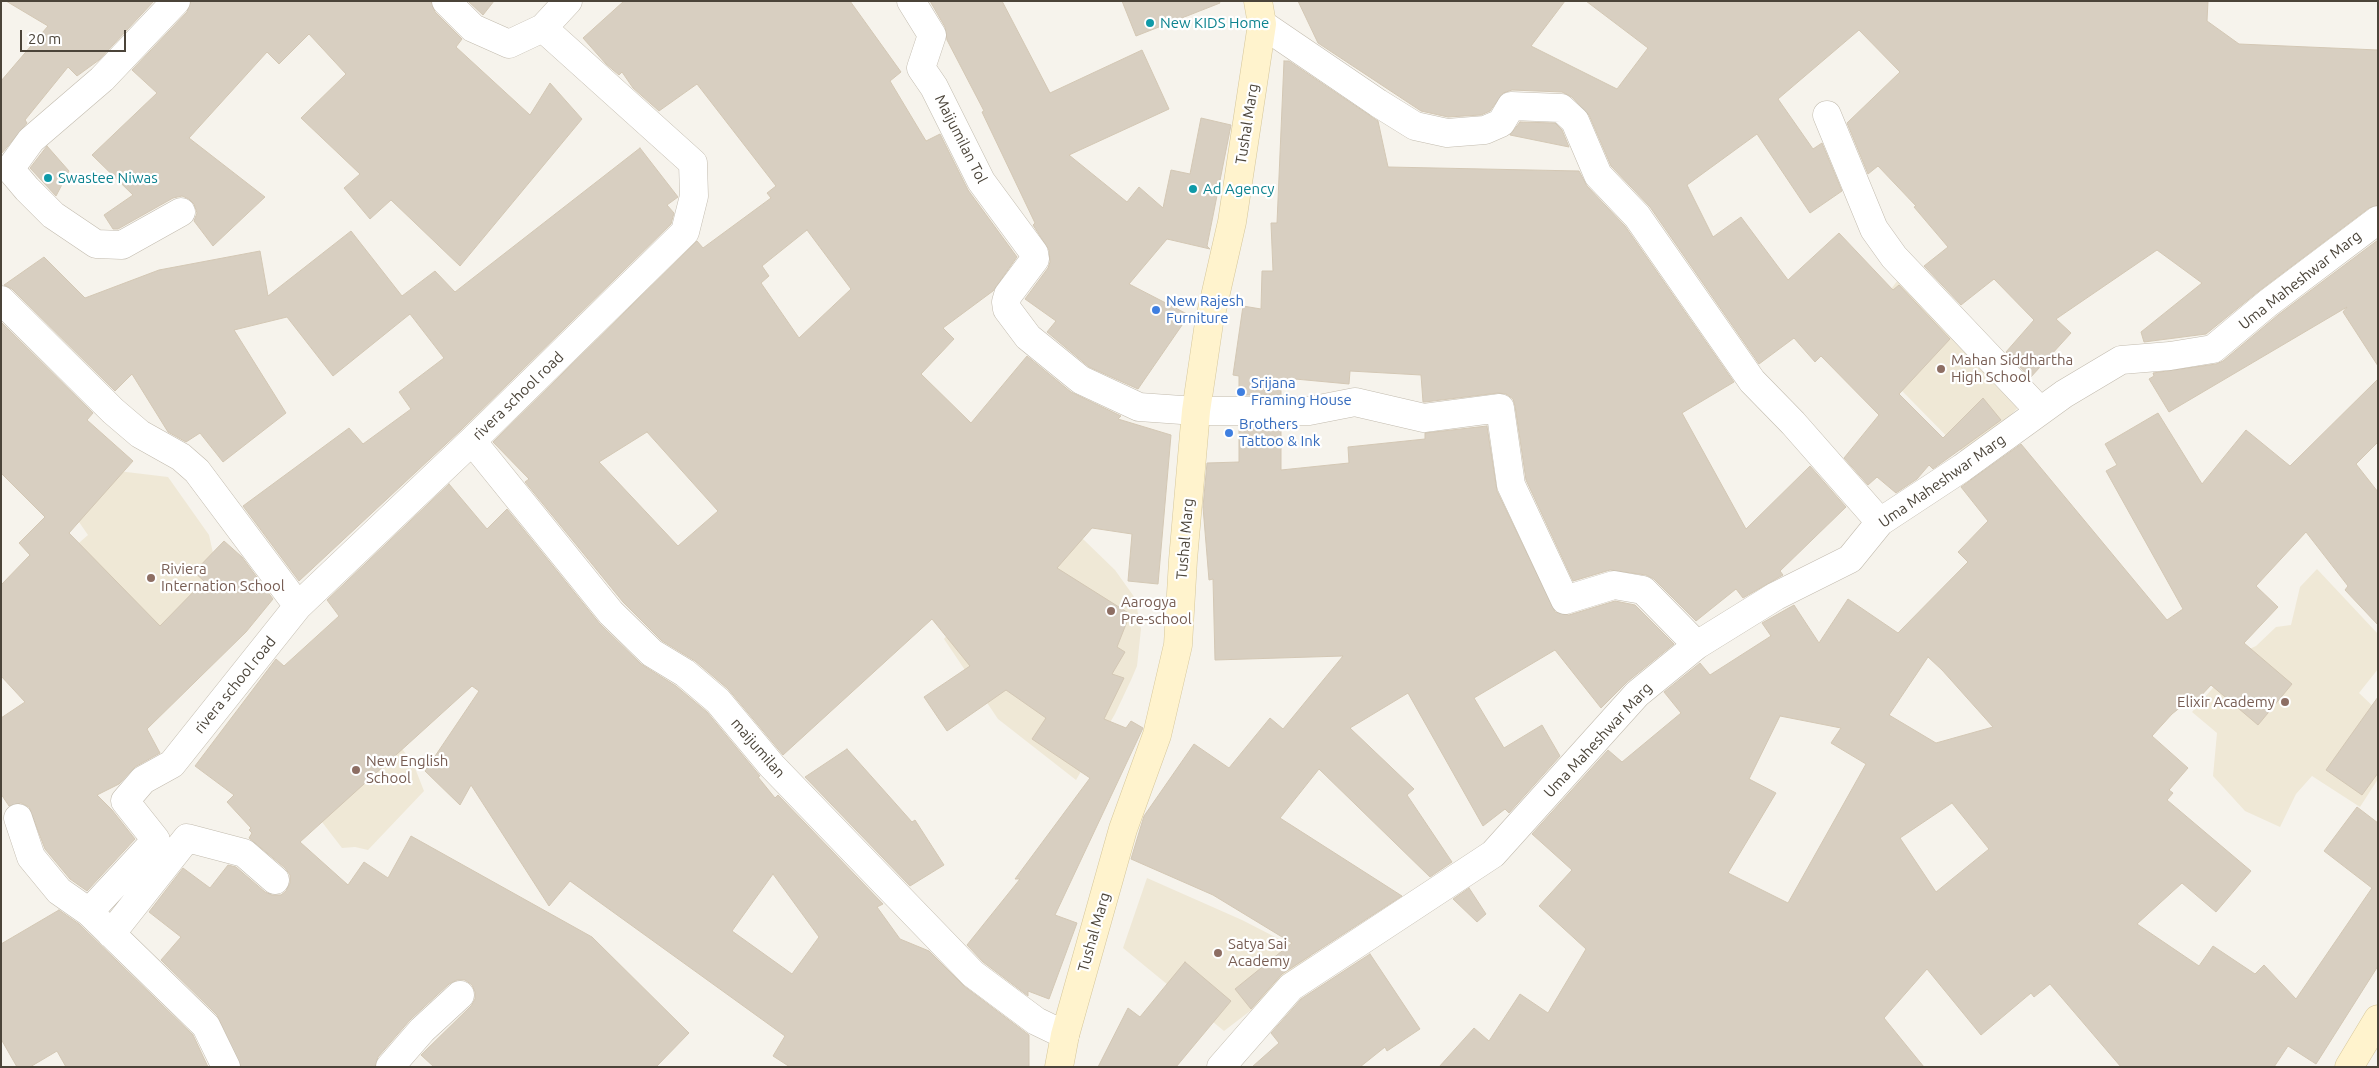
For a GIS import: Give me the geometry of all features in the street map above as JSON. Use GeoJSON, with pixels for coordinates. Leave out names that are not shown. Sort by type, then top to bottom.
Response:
{"type":"FeatureCollection","features":[{"type":"Feature","properties":{"kind":"street"},"geometry":{"type":"LineString","coordinates":[[176,1],[102,79],[31,140],[6,178],[26,189],[53,215],[96,244],[122,245],[182,212]]}},
{"type":"Feature","properties":{"kind":"street"},"geometry":{"type":"LineString","coordinates":[[446,1],[473,28],[509,44],[543,28],[568,1]]}},
{"type":"Feature","properties":{"kind":"street","name":"Maijumilan Tol"},"geometry":{"type":"LineString","coordinates":[[911,1],[932,35],[921,68],[934,87],[981,181],[1034,253],[1035,259],[1008,295],[1007,309],[1028,338],[1081,380],[1139,406],[1196,412]]}},
{"type":"Feature","properties":{"kind":"street"},"geometry":{"type":"LineString","coordinates":[[1260,13],[1378,103],[1415,126],[1447,133],[1485,130],[1501,123],[1510,106],[1560,108],[1575,121],[1598,175],[1637,216],[1752,381],[1793,423],[1880,522]]}},
{"type":"Feature","properties":{"kind":"street","name":"Tushal Marg"},"geometry":{"type":"LineString","coordinates":[[1059,1067],[1065,1035],[1123,829],[1157,735],[1178,645],[1183,560],[1196,412],[1210,323],[1232,222],[1260,13]]}},
{"type":"Feature","properties":{"kind":"street","name":"rivera school road"},"geometry":{"type":"LineString","coordinates":[[89,912],[156,840],[125,801],[142,780],[172,764],[298,606],[472,441],[684,232],[694,196],[693,163],[543,28]]}},
{"type":"Feature","properties":{"kind":"street"},"geometry":{"type":"LineString","coordinates":[[1827,115],[1874,229],[1894,256],[2040,411]]}},
{"type":"Feature","properties":{"kind":"street","name":"Uma Maheshwar Marg"},"geometry":{"type":"LineString","coordinates":[[1221,1067],[1291,987],[1493,854],[1637,694],[1697,645],[1776,596],[1850,559],[1880,522],[1962,468],[2064,394],[2121,360],[2170,356],[2213,349],[2268,303],[2378,220]]}},
{"type":"Feature","properties":{"kind":"street"},"geometry":{"type":"LineString","coordinates":[[1,300],[113,411],[140,434],[181,457],[197,471],[298,606]]}},
{"type":"Feature","properties":{"kind":"street"},"geometry":{"type":"LineString","coordinates":[[1196,412],[1309,411],[1355,402],[1424,418],[1500,408],[1511,485],[1565,600],[1614,585],[1643,590],[1697,645]]}},
{"type":"Feature","properties":{"kind":"street","name":"maijumilan"},"geometry":{"type":"LineString","coordinates":[[472,441],[611,613],[652,653],[685,673],[718,700],[772,766],[973,974],[1036,1021],[1065,1035]]}},
{"type":"Feature","properties":{"kind":"street"},"geometry":{"type":"LineString","coordinates":[[18,818],[31,857],[59,890],[89,912],[206,1026],[226,1067]]}},
{"type":"Feature","properties":{"kind":"street"},"geometry":{"type":"LineString","coordinates":[[111,934],[187,838],[244,853],[275,880]]}},
{"type":"Feature","properties":{"kind":"street"},"geometry":{"type":"LineString","coordinates":[[390,1067],[422,1030],[460,995]]}},
{"type":"Feature","properties":{"kind":"street"},"geometry":{"type":"LineString","coordinates":[[2349,1067],[2378,1019]]}},
{"type":"Feature","properties":{"kind":"shaded area","name":"Mahan Siddhartha High School"},"geometry":{"type":"Polygon","coordinates":[[[1903,273],[2028,397],[1969,459],[1853,341],[1903,273]]]}},
{"type":"Feature","properties":{"kind":"shaded area","name":"Riviera Internation School"},"geometry":{"type":"Polygon","coordinates":[[[118,471],[168,477],[209,535],[213,553],[180,656],[56,563],[88,535],[72,512],[118,471]]]}},
{"type":"Feature","properties":{"kind":"shaded area"},"geometry":{"type":"Polygon","coordinates":[[[1061,524],[1084,540],[1115,570],[1135,598],[1141,629],[1137,666],[1131,680],[1115,714],[1076,780],[998,719],[944,639],[996,573],[1061,524]]]}},
{"type":"Feature","properties":{"kind":"shaded area","name":"Elixir Academy"},"geometry":{"type":"Polygon","coordinates":[[[2317,569],[2378,634],[2378,669],[2359,693],[2378,711],[2378,779],[2360,807],[2312,776],[2296,794],[2280,827],[2245,811],[2213,776],[2217,733],[2192,712],[2245,651],[2256,646],[2276,627],[2291,625],[2300,587],[2317,569]]]}},
{"type":"Feature","properties":{"kind":"shaded area","name":"New English School"},"geometry":{"type":"Polygon","coordinates":[[[367,704],[413,763],[424,791],[368,850],[355,847],[342,848],[288,778],[367,704]]]}},
{"type":"Feature","properties":{"kind":"shaded area","name":"Satya Sai Academy"},"geometry":{"type":"Polygon","coordinates":[[[1147,878],[1242,920],[1318,959],[1224,1031],[1123,948],[1147,878]]]}},
{"type":"Feature","properties":{"kind":"building"},"geometry":{"type":"Polygon","coordinates":[[[6,1],[154,1],[99,60],[77,76],[68,67],[25,120],[27,123],[2,153],[1,81],[48,26],[6,1]]]}},
{"type":"Feature","properties":{"kind":"building"},"geometry":{"type":"Polygon","coordinates":[[[191,1],[431,1],[435,12],[462,39],[456,47],[530,115],[550,83],[582,119],[460,266],[391,200],[370,219],[344,188],[360,174],[301,118],[346,74],[309,34],[279,64],[267,52],[189,138],[265,197],[213,246],[194,221],[197,213],[194,204],[182,196],[173,198],[118,229],[113,229],[104,215],[133,195],[92,155],[157,93],[132,70],[187,12],[191,1]]]}},
{"type":"Feature","properties":{"kind":"building"},"geometry":{"type":"Polygon","coordinates":[[[468,1],[494,1],[483,15],[468,1]]]}},
{"type":"Feature","properties":{"kind":"building"},"geometry":{"type":"Polygon","coordinates":[[[624,1],[850,1],[901,72],[890,81],[926,141],[940,134],[968,190],[1017,257],[993,291],[943,328],[954,339],[921,374],[971,423],[1027,356],[1071,392],[1121,416],[1118,419],[1171,435],[1158,584],[1128,581],[1132,534],[1092,528],[1057,568],[1130,614],[1117,647],[1125,652],[1112,674],[1124,678],[1104,719],[1126,728],[1131,721],[1143,728],[1055,915],[1077,923],[1049,999],[1028,991],[1028,996],[983,962],[967,945],[1020,879],[1015,879],[1090,778],[1032,739],[1046,718],[1006,690],[947,731],[924,697],[970,666],[932,619],[783,755],[728,689],[695,661],[662,641],[623,602],[525,482],[529,479],[493,442],[697,241],[703,248],[771,198],[767,193],[776,186],[697,84],[659,111],[633,88],[622,72],[619,75],[606,64],[583,38],[624,1]],[[807,230],[762,266],[769,276],[761,283],[799,338],[851,289],[807,230]],[[647,432],[599,462],[678,546],[718,511],[647,432]]]}},
{"type":"Feature","properties":{"kind":"building"},"geometry":{"type":"Polygon","coordinates":[[[930,1],[1002,1],[1050,93],[1142,50],[1169,109],[1069,155],[1127,202],[1139,187],[1163,208],[1171,170],[1190,174],[1201,118],[1231,125],[1207,246],[1210,249],[1167,239],[1129,284],[1189,315],[1138,389],[1089,367],[1047,332],[1056,321],[1025,299],[1048,268],[1050,262],[1049,250],[1033,225],[1035,223],[982,112],[984,111],[947,40],[945,27],[930,1]]]}},
{"type":"Feature","properties":{"kind":"building","name":"New KIDS Home"},"geometry":{"type":"Polygon","coordinates":[[[1122,1],[1219,1],[1220,3],[1136,36],[1122,1]]]}},
{"type":"Feature","properties":{"kind":"building"},"geometry":{"type":"Polygon","coordinates":[[[1298,1],[1565,1],[1531,46],[1617,89],[1648,48],[1586,1],[2208,1],[2207,21],[2239,44],[2378,50],[2378,205],[2369,208],[2259,291],[2206,334],[2144,342],[2141,332],[2202,283],[2157,250],[2056,319],[2071,333],[2030,378],[2006,352],[2034,320],[1994,279],[1961,305],[1924,266],[1948,247],[1914,207],[1916,206],[1878,166],[1868,174],[1847,123],[1900,72],[1859,30],[1778,99],[1813,149],[1822,143],[1842,191],[1810,213],[1757,134],[1687,185],[1713,237],[1741,217],[1788,280],[1839,233],[1893,290],[1899,285],[1950,339],[1899,394],[1943,438],[1983,398],[2001,420],[1933,469],[1929,465],[1917,479],[1896,493],[1877,477],[1868,485],[1844,458],[1879,415],[1821,356],[1815,362],[1794,338],[1759,364],[1650,207],[1611,166],[1589,115],[1572,97],[1562,92],[1512,90],[1503,93],[1490,111],[1481,115],[1448,117],[1421,111],[1318,43],[1298,1]]]}},
{"type":"Feature","properties":{"kind":"building"},"geometry":{"type":"Polygon","coordinates":[[[1284,61],[1289,61],[1378,121],[1388,167],[1579,171],[1587,186],[1625,226],[1734,382],[1682,413],[1746,529],[1810,466],[1846,507],[1780,571],[1783,575],[1743,598],[1736,589],[1696,621],[1654,579],[1646,575],[1610,570],[1573,581],[1526,480],[1515,406],[1513,399],[1506,394],[1498,393],[1423,402],[1421,375],[1350,371],[1349,384],[1295,379],[1295,384],[1281,382],[1281,395],[1239,395],[1239,376],[1233,375],[1243,306],[1261,309],[1262,271],[1273,271],[1271,223],[1277,223],[1284,61]]]}},
{"type":"Feature","properties":{"kind":"building"},"geometry":{"type":"Polygon","coordinates":[[[1520,122],[1555,123],[1562,130],[1569,147],[1510,135],[1520,122]]]}},
{"type":"Feature","properties":{"kind":"building","name":"Swastee Niwas"},"geometry":{"type":"Polygon","coordinates":[[[47,146],[69,171],[56,196],[30,168],[47,146]]]}},
{"type":"Feature","properties":{"kind":"building"},"geometry":{"type":"Polygon","coordinates":[[[640,148],[678,197],[667,205],[674,213],[671,224],[461,430],[299,581],[243,506],[349,428],[363,444],[411,409],[399,392],[444,358],[410,314],[333,376],[287,317],[234,330],[286,413],[223,462],[200,433],[186,442],[168,432],[132,374],[115,391],[12,289],[4,285],[44,257],[85,298],[159,270],[260,251],[268,296],[351,231],[402,296],[435,271],[455,292],[640,148]]]}},
{"type":"Feature","properties":{"kind":"building"},"geometry":{"type":"Polygon","coordinates":[[[2378,240],[2378,366],[2343,312],[2347,307],[2169,412],[2149,379],[2154,376],[2153,373],[2216,364],[2223,361],[2278,315],[2378,240]]]}},
{"type":"Feature","properties":{"kind":"building"},"geometry":{"type":"Polygon","coordinates":[[[1,322],[93,413],[87,420],[133,461],[69,533],[160,626],[204,581],[194,572],[224,541],[242,557],[273,599],[246,632],[147,729],[160,753],[135,767],[119,784],[97,795],[112,810],[135,839],[87,891],[70,879],[45,849],[29,807],[21,803],[9,806],[1,794],[1,718],[25,702],[1,676],[1,585],[30,555],[19,543],[45,517],[1,473],[1,322]]]}},
{"type":"Feature","properties":{"kind":"building"},"geometry":{"type":"Polygon","coordinates":[[[2378,379],[2378,442],[2356,464],[2378,492],[2378,625],[2345,590],[2348,586],[2306,532],[2256,586],[2278,607],[2244,643],[2292,684],[2258,725],[2211,685],[2197,700],[2193,697],[2172,714],[2152,736],[2188,768],[2169,790],[2173,793],[2167,800],[2251,871],[2216,912],[2182,883],[2137,924],[2199,966],[2213,946],[2255,974],[2264,965],[2296,999],[2372,888],[2324,851],[2357,807],[2378,823],[2378,966],[2316,1064],[2288,1046],[2274,1067],[2121,1067],[2050,984],[2034,997],[2031,993],[1981,1035],[1927,969],[1884,1018],[1924,1067],[1439,1067],[1474,1028],[1489,1041],[1520,994],[1548,1013],[1586,949],[1539,906],[1572,870],[1532,834],[1608,750],[1622,762],[1681,713],[1664,692],[1700,663],[1710,675],[1771,636],[1762,623],[1794,605],[1819,643],[1848,599],[1898,633],[1968,562],[1958,552],[1988,521],[1961,487],[2021,444],[2167,620],[2183,609],[2106,471],[2117,465],[2105,444],[2158,413],[2202,484],[2246,430],[2290,466],[2378,379]],[[1928,657],[1889,715],[1936,743],[1993,727],[1942,670],[1928,657]],[[1780,716],[1749,779],[1776,793],[1728,873],[1788,903],[1866,764],[1831,743],[1841,728],[1780,716]],[[1952,803],[1900,838],[1936,892],[1989,849],[1952,803]]]}},
{"type":"Feature","properties":{"kind":"building"},"geometry":{"type":"Polygon","coordinates":[[[1487,426],[1497,491],[1555,612],[1569,615],[1615,601],[1635,605],[1674,644],[1627,682],[1601,708],[1555,650],[1474,698],[1504,748],[1542,725],[1560,756],[1509,813],[1505,809],[1483,826],[1408,693],[1350,728],[1414,789],[1407,795],[1452,862],[1430,877],[1319,769],[1280,818],[1402,896],[1282,974],[1251,1009],[1235,989],[1292,943],[1213,895],[1131,859],[1144,816],[1194,744],[1229,768],[1270,718],[1283,729],[1343,656],[1215,660],[1213,579],[1209,580],[1203,507],[1207,463],[1239,462],[1239,427],[1281,427],[1281,470],[1349,463],[1348,447],[1425,439],[1425,433],[1487,426]]]}},
{"type":"Feature","properties":{"kind":"building"},"geometry":{"type":"Polygon","coordinates":[[[449,484],[487,529],[507,509],[600,624],[641,664],[676,686],[707,712],[760,776],[758,777],[775,798],[778,795],[883,904],[877,907],[900,939],[929,951],[964,986],[1029,1035],[1029,1067],[790,1067],[773,1056],[785,1036],[570,881],[549,906],[471,785],[460,805],[425,771],[479,691],[472,686],[300,842],[348,885],[364,862],[388,878],[411,836],[592,937],[689,1033],[656,1067],[434,1067],[421,1055],[471,1006],[475,999],[472,985],[465,980],[457,980],[449,984],[410,1020],[378,1057],[375,1067],[241,1067],[217,1015],[161,960],[181,937],[149,912],[183,868],[210,888],[228,865],[236,867],[265,892],[272,895],[281,895],[286,891],[290,883],[290,875],[285,868],[249,838],[252,833],[249,830],[251,828],[227,802],[234,795],[195,766],[276,659],[284,666],[339,616],[327,600],[449,484]],[[773,874],[732,931],[792,974],[819,937],[773,874]]]}},
{"type":"Feature","properties":{"kind":"building"},"geometry":{"type":"Polygon","coordinates":[[[2378,697],[2378,773],[2362,795],[2326,770],[2378,697]]]}},
{"type":"Feature","properties":{"kind":"building"},"geometry":{"type":"Polygon","coordinates":[[[847,749],[912,822],[915,820],[944,865],[910,886],[805,777],[847,749]]]}},
{"type":"Feature","properties":{"kind":"building"},"geometry":{"type":"Polygon","coordinates":[[[1469,888],[1486,914],[1477,922],[1453,899],[1469,888]]]}},
{"type":"Feature","properties":{"kind":"building"},"geometry":{"type":"Polygon","coordinates":[[[59,910],[79,924],[193,1035],[208,1067],[66,1067],[57,1051],[30,1067],[17,1067],[1,1039],[1,944],[59,910]]]}},
{"type":"Feature","properties":{"kind":"building"},"geometry":{"type":"Polygon","coordinates":[[[1370,954],[1420,1029],[1387,1051],[1385,1047],[1360,1067],[1252,1067],[1279,1043],[1271,1033],[1301,999],[1370,954]]]}},
{"type":"Feature","properties":{"kind":"building"},"geometry":{"type":"Polygon","coordinates":[[[1185,962],[1231,1001],[1176,1067],[1098,1067],[1128,1008],[1140,1017],[1185,962]]]}},
{"type":"Feature","properties":{"kind":"place","name":"New KIDS Home"},"geometry":{"type":"Point","coordinates":[1150,23]}},
{"type":"Feature","properties":{"kind":"place","name":"Swastee Niwas"},"geometry":{"type":"Point","coordinates":[48,178]}},
{"type":"Feature","properties":{"kind":"place","name":"Ad Agency"},"geometry":{"type":"Point","coordinates":[1193,189]}},
{"type":"Feature","properties":{"kind":"place","name":"New Rajesh Furniture"},"geometry":{"type":"Point","coordinates":[1156,310]}},
{"type":"Feature","properties":{"kind":"place","name":"Mahan Siddhartha High School"},"geometry":{"type":"Point","coordinates":[1941,369]}},
{"type":"Feature","properties":{"kind":"place","name":"Srijana Framing House"},"geometry":{"type":"Point","coordinates":[1241,392]}},
{"type":"Feature","properties":{"kind":"place","name":"Brothers Tattoo & Ink"},"geometry":{"type":"Point","coordinates":[1229,433]}},
{"type":"Feature","properties":{"kind":"place","name":"Riviera Internation School"},"geometry":{"type":"Point","coordinates":[151,578]}},
{"type":"Feature","properties":{"kind":"place","name":"Aarogya Pre-school"},"geometry":{"type":"Point","coordinates":[1111,611]}},
{"type":"Feature","properties":{"kind":"place","name":"Elixir Academy"},"geometry":{"type":"Point","coordinates":[2285,702]}},
{"type":"Feature","properties":{"kind":"place","name":"New English School"},"geometry":{"type":"Point","coordinates":[356,770]}},
{"type":"Feature","properties":{"kind":"place","name":"Satya Sai Academy"},"geometry":{"type":"Point","coordinates":[1218,953]}}]}
